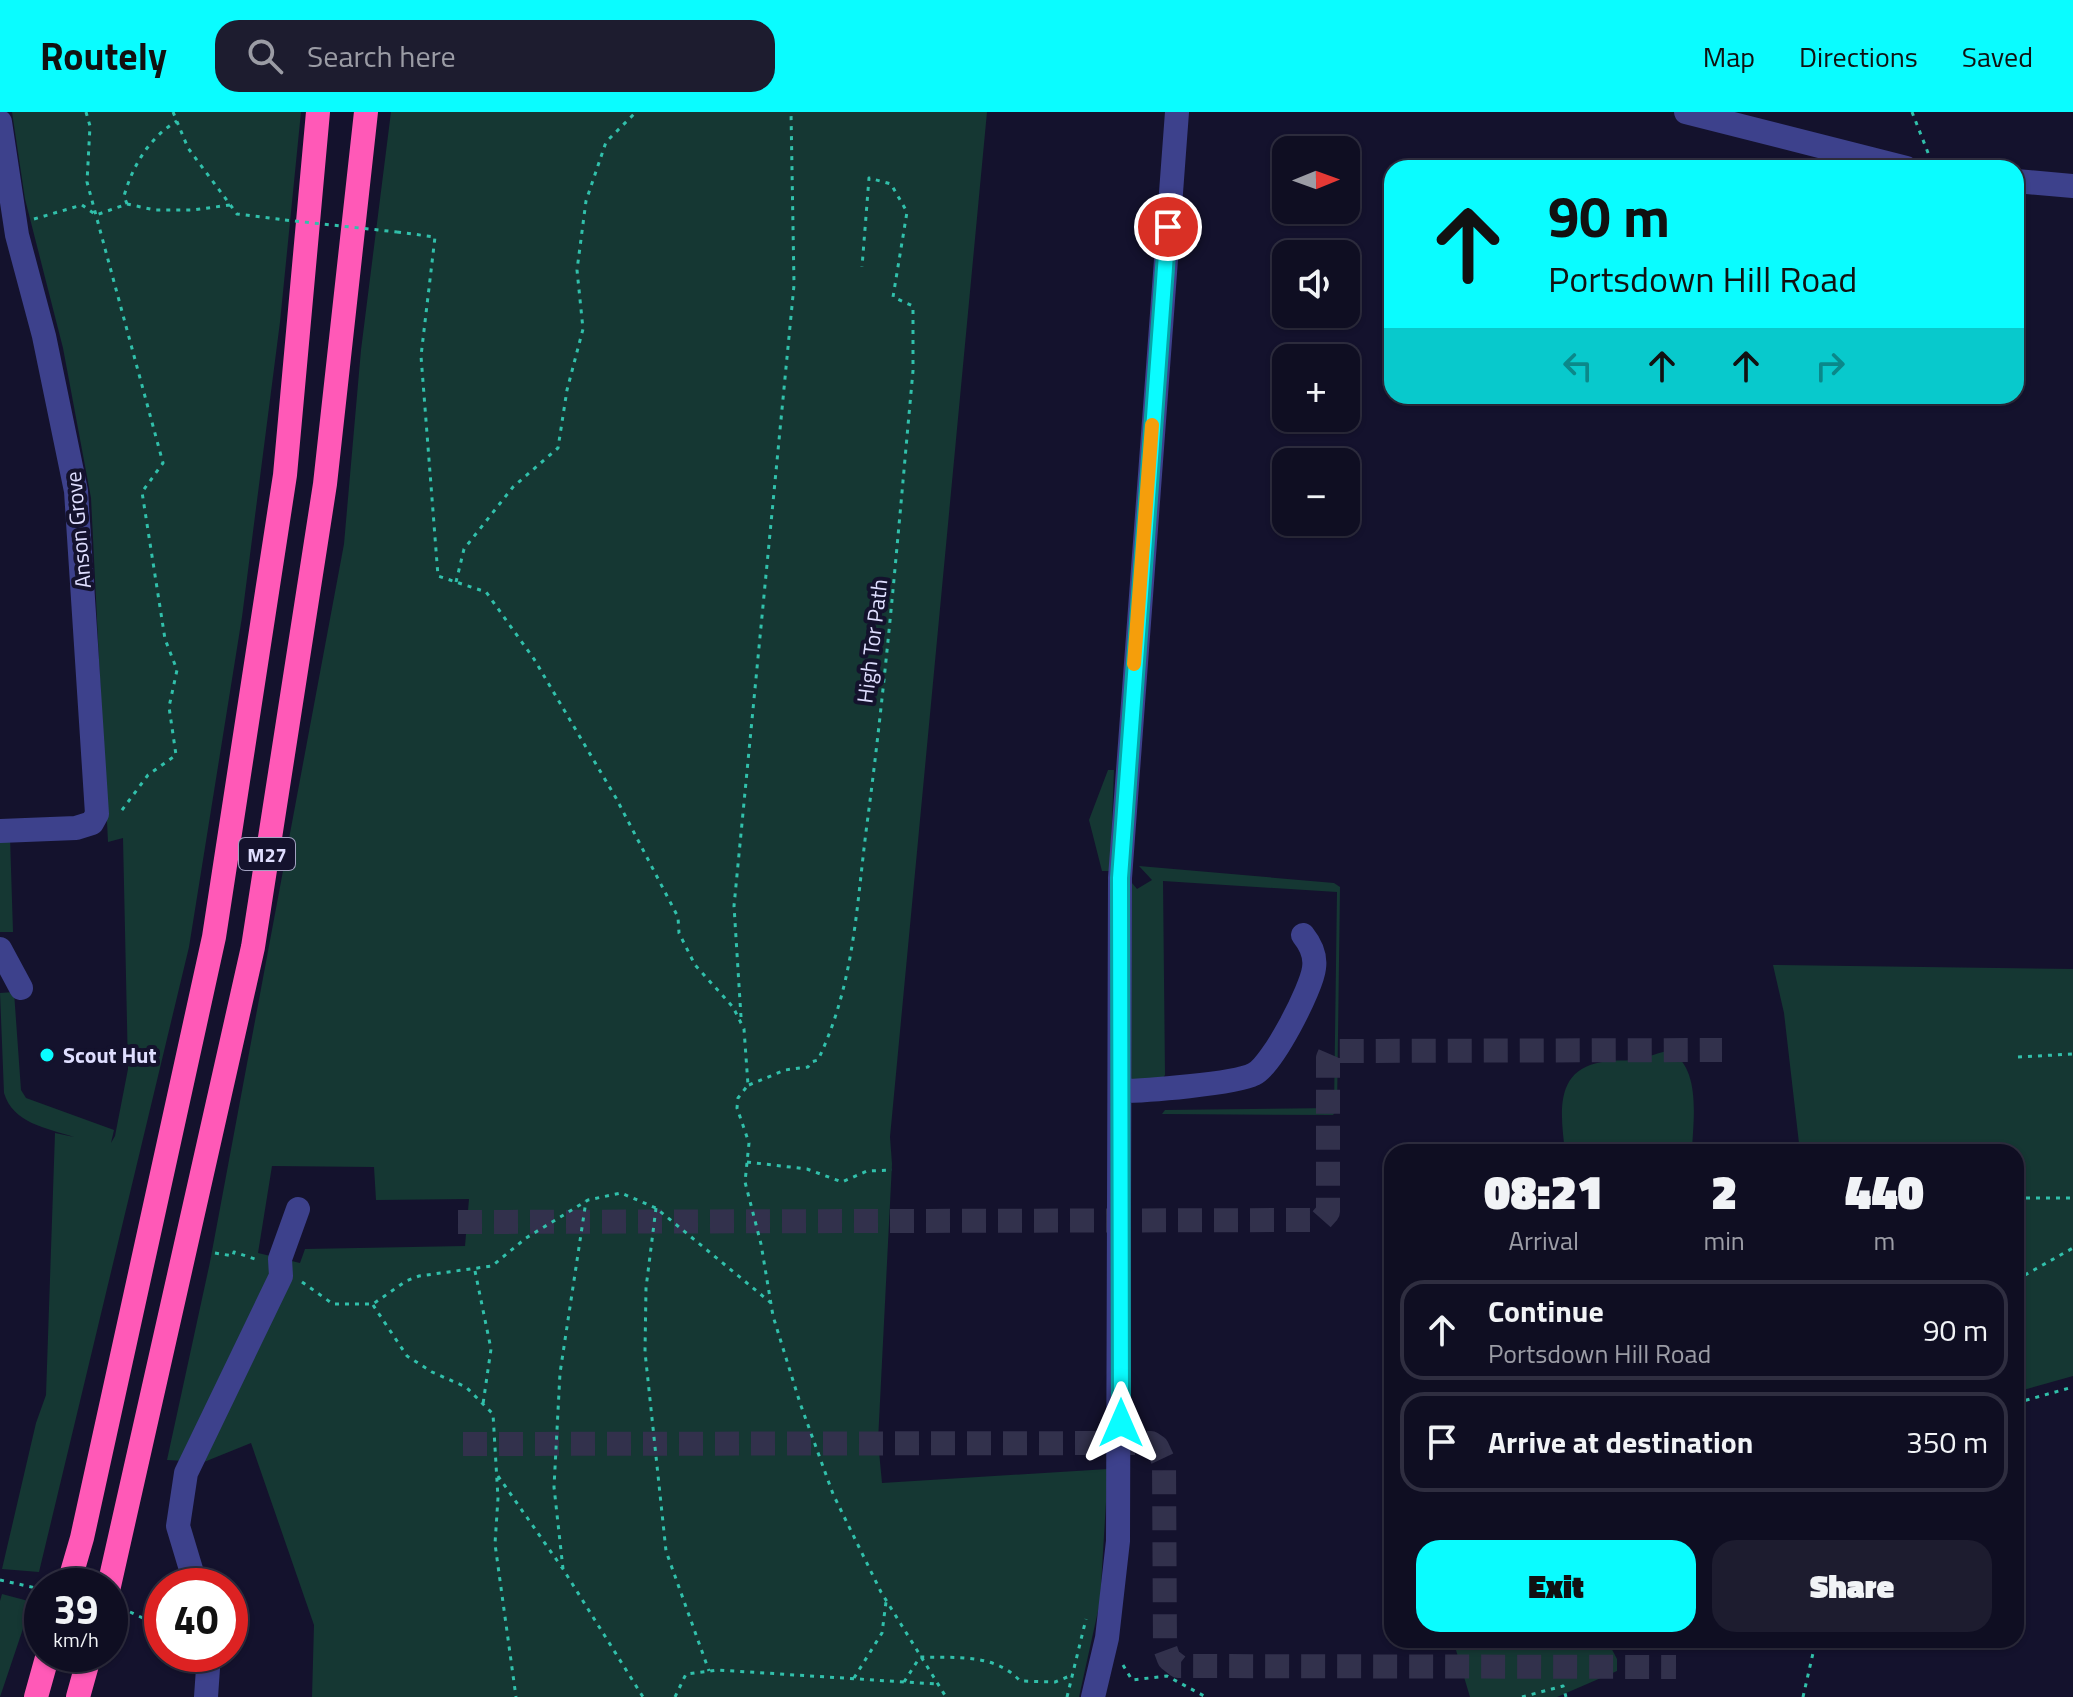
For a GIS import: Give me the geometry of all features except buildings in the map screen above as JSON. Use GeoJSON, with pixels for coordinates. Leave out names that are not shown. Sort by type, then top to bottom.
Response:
{"type":"FeatureCollection","features":[{"type":"Feature","properties":{"kind":"highway","name":"M27"},"geometry":{"type":"LineString","coordinates":[[73,1568],[214,937],[285,475],[318,112]]}},
{"type":"Feature","properties":{"kind":"highway","name":"M27"},"geometry":{"type":"LineString","coordinates":[[113,1568],[253,947],[325,484],[366,112]]}},
{"type":"Feature","properties":{"kind":"highway"},"geometry":{"type":"LineString","coordinates":[[36,1697],[43,1672]]}},
{"type":"Feature","properties":{"kind":"highway"},"geometry":{"type":"LineString","coordinates":[[78,1697],[85,1672]]}},
{"type":"Feature","properties":{"kind":"street"},"geometry":{"type":"LineString","coordinates":[[1093,1697],[1107,1638],[1116,1566],[1120,1452],[1120,878],[1177,112]]}},
{"type":"Feature","properties":{"kind":"street"},"geometry":{"type":"LineString","coordinates":[[1686,112],[1875,160]]}},
{"type":"Feature","properties":{"kind":"street","name":"Anson Grove"},"geometry":{"type":"LineString","coordinates":[[0,122],[11,233],[44,336],[76,491],[97,814],[89,824]]}},
{"type":"Feature","properties":{"kind":"street"},"geometry":{"type":"LineString","coordinates":[[2024,182],[2073,186]]}},
{"type":"Feature","properties":{"kind":"street"},"geometry":{"type":"LineString","coordinates":[[0,831],[89,824]]}},
{"type":"Feature","properties":{"kind":"street"},"geometry":{"type":"LineString","coordinates":[[1120,1091],[1242,1078],[1260,1070],[1312,981],[1314,953],[1303,935]]}},
{"type":"Feature","properties":{"kind":"street"},"geometry":{"type":"LineString","coordinates":[[0,949],[21,988]]}},
{"type":"Feature","properties":{"kind":"street"},"geometry":{"type":"LineString","coordinates":[[191,1568],[178,1526],[186,1473],[281,1276],[280,1259],[298,1209]]}},
{"type":"Feature","properties":{"kind":"street"},"geometry":{"type":"LineString","coordinates":[[206,1697],[208,1672]]}},
{"type":"Feature","properties":{"kind":"path"},"geometry":{"type":"LineString","coordinates":[[86,112],[90,126],[87,182],[163,463],[142,492],[165,639],[177,670],[169,707],[176,755],[148,775],[108,825],[89,824]]}},
{"type":"Feature","properties":{"kind":"path"},"geometry":{"type":"LineString","coordinates":[[173,112],[188,148],[237,214],[435,237],[421,356],[438,576],[486,592],[534,659],[616,798],[678,917],[679,933],[695,965],[741,1020]]}},
{"type":"Feature","properties":{"kind":"path"},"geometry":{"type":"LineString","coordinates":[[456,582],[464,549],[513,487],[558,448],[567,390],[583,329],[577,270],[586,201],[606,142],[636,112]]}},
{"type":"Feature","properties":{"kind":"path"},"geometry":{"type":"LineString","coordinates":[[791,112],[794,285],[734,906],[741,1020],[748,1047],[748,1085],[738,1098],[737,1108],[749,1143],[745,1182],[761,1244],[771,1303],[800,1403],[833,1494],[886,1600],[946,1697]]}},
{"type":"Feature","properties":{"kind":"path"},"geometry":{"type":"LineString","coordinates":[[1912,112],[1931,160]]}},
{"type":"Feature","properties":{"kind":"path"},"geometry":{"type":"LineString","coordinates":[[127,204],[124,196],[130,176],[160,131],[177,121]]}},
{"type":"Feature","properties":{"kind":"path","name":"High Tor Path"},"geometry":{"type":"LineString","coordinates":[[748,1085],[785,1070],[808,1067],[818,1060],[835,1024],[848,979],[876,773],[884,656],[892,617],[913,371],[913,306],[893,297],[907,212],[891,184],[869,178],[862,267]]}},
{"type":"Feature","properties":{"kind":"path"},"geometry":{"type":"LineString","coordinates":[[96,215],[127,204],[155,210],[193,210],[230,205]]}},
{"type":"Feature","properties":{"kind":"path"},"geometry":{"type":"LineString","coordinates":[[11,233],[82,205],[96,215]]}},
{"type":"Feature","properties":{"kind":"path"},"geometry":{"type":"LineString","coordinates":[[2018,1057],[2073,1054]]}},
{"type":"Feature","properties":{"kind":"path"},"geometry":{"type":"LineString","coordinates":[[747,1162],[807,1169],[842,1182],[867,1171],[892,1170]]}},
{"type":"Feature","properties":{"kind":"path"},"geometry":{"type":"LineString","coordinates":[[281,1276],[292,1274],[333,1304],[372,1304],[419,1276],[475,1271],[492,1266],[526,1238],[586,1201],[621,1193],[656,1208],[771,1303]]}},
{"type":"Feature","properties":{"kind":"path"},"geometry":{"type":"LineString","coordinates":[[2024,1198],[2073,1198]]}},
{"type":"Feature","properties":{"kind":"path"},"geometry":{"type":"LineString","coordinates":[[563,1569],[554,1487],[560,1373],[586,1201]]}},
{"type":"Feature","properties":{"kind":"path"},"geometry":{"type":"LineString","coordinates":[[656,1208],[646,1288],[645,1352],[666,1551],[709,1671]]}},
{"type":"Feature","properties":{"kind":"path"},"geometry":{"type":"LineString","coordinates":[[2024,1276],[2073,1248]]}},
{"type":"Feature","properties":{"kind":"path"},"geometry":{"type":"LineString","coordinates":[[215,1253],[233,1256],[234,1252],[256,1260]]}},
{"type":"Feature","properties":{"kind":"path"},"geometry":{"type":"LineString","coordinates":[[475,1271],[491,1349],[483,1404]]}},
{"type":"Feature","properties":{"kind":"path"},"geometry":{"type":"LineString","coordinates":[[372,1304],[407,1356],[432,1372],[466,1387],[493,1414],[495,1544],[514,1659],[516,1697]]}},
{"type":"Feature","properties":{"kind":"path"},"geometry":{"type":"LineString","coordinates":[[2024,1401],[2073,1387]]}},
{"type":"Feature","properties":{"kind":"path"},"geometry":{"type":"LineString","coordinates":[[496,1473],[563,1569],[643,1697]]}},
{"type":"Feature","properties":{"kind":"path"},"geometry":{"type":"LineString","coordinates":[[0,1580],[24,1585]]}},
{"type":"Feature","properties":{"kind":"path"},"geometry":{"type":"LineString","coordinates":[[854,1678],[882,1633],[886,1600]]}},
{"type":"Feature","properties":{"kind":"path"},"geometry":{"type":"LineString","coordinates":[[130,1612],[144,1619]]}},
{"type":"Feature","properties":{"kind":"path"},"geometry":{"type":"LineString","coordinates":[[1107,1638],[1132,1680],[1167,1676],[1206,1697]]}},
{"type":"Feature","properties":{"kind":"path"},"geometry":{"type":"LineString","coordinates":[[1803,1697],[1814,1648]]}},
{"type":"Feature","properties":{"kind":"path"},"geometry":{"type":"LineString","coordinates":[[920,1657],[979,1658],[1011,1672],[1020,1681],[1055,1682],[1072,1675]]}},
{"type":"Feature","properties":{"kind":"path"},"geometry":{"type":"LineString","coordinates":[[904,1682],[920,1657]]}},
{"type":"Feature","properties":{"kind":"path"},"geometry":{"type":"LineString","coordinates":[[675,1697],[686,1674],[709,1671],[937,1684]]}},
{"type":"Feature","properties":{"kind":"path"},"geometry":{"type":"LineString","coordinates":[[1522,1697],[1563,1686],[1566,1697]]}},
{"type":"Feature","properties":{"kind":"green space"},"geometry":{"type":"Polygon","coordinates":[[[12,112],[301,112],[280,322],[242,617],[189,947],[40,1568],[24,1568],[24,1571],[2,1569],[36,1423],[46,1395],[55,1133],[74,1137],[32,1123],[8,1103],[4,1093],[0,993],[14,992],[21,1090],[26,1098],[114,1130],[111,1143],[115,1136],[128,1069],[123,838],[108,842],[91,498],[63,348],[25,199],[12,112]]]}},
{"type":"Feature","properties":{"kind":"green space"},"geometry":{"type":"Polygon","coordinates":[[[391,112],[987,112],[890,1137],[892,1164],[878,1441],[882,1483],[1108,1469],[1100,1602],[1079,1697],[312,1697],[314,1625],[251,1443],[204,1462],[167,1460],[210,1262],[344,544],[361,350],[391,112]],[[272,1166],[258,1253],[300,1263],[305,1249],[465,1246],[469,1199],[376,1200],[374,1167],[272,1166]]]}},
{"type":"Feature","properties":{"kind":"green space"},"geometry":{"type":"Polygon","coordinates":[[[1108,770],[1114,770],[1110,871],[1102,871],[1089,820],[1108,770]]]}},
{"type":"Feature","properties":{"kind":"green space"},"geometry":{"type":"Polygon","coordinates":[[[10,837],[13,932],[0,932],[0,838],[10,837]]]}},
{"type":"Feature","properties":{"kind":"green space"},"geometry":{"type":"Polygon","coordinates":[[[1139,866],[1334,883],[1340,887],[1337,1110],[1333,1115],[1162,1114],[1165,1110],[1334,1108],[1337,892],[1163,881],[1165,1075],[1162,1079],[1129,1081],[1132,883],[1137,889],[1152,880],[1139,866]]]}},
{"type":"Feature","properties":{"kind":"green space"},"geometry":{"type":"Polygon","coordinates":[[[1773,965],[2073,969],[2073,1376],[2024,1390],[2024,1144],[1799,1144],[1784,1013],[1773,965]]]}},
{"type":"Feature","properties":{"kind":"green space"},"geometry":{"type":"Polygon","coordinates":[[[1669,1051],[1687,1069],[1693,1096],[1692,1144],[1564,1144],[1564,1096],[1575,1074],[1602,1062],[1634,1060],[1669,1051]]]}},
{"type":"Feature","properties":{"kind":"green space"},"geometry":{"type":"Polygon","coordinates":[[[2,1594],[24,1600],[24,1626],[0,1697],[2,1594]]]}},
{"type":"Feature","properties":{"kind":"green space"},"geometry":{"type":"Polygon","coordinates":[[[1455,1648],[1611,1648],[1617,1659],[1617,1671],[1557,1697],[1470,1697],[1455,1648]]]}},
{"type":"Feature","properties":{"kind":"tunnel"},"geometry":{"type":"LineString","coordinates":[[458,1222],[1321,1220],[1328,1212],[1328,1058],[1331,1051],[1722,1050]]}},
{"type":"Feature","properties":{"kind":"tunnel"},"geometry":{"type":"LineString","coordinates":[[463,1444],[1151,1443],[1157,1447],[1164,1462],[1165,1648],[1169,1659],[1178,1666],[1676,1667]]}},
{"type":"Feature","properties":{"kind":"slow traffic"},"geometry":{"type":"LineString","coordinates":[[1134,664],[1152,425]]}},
{"type":"Feature","properties":{"kind":"place","name":"Scout Hut"},"geometry":{"type":"Point","coordinates":[47,1055]}},
{"type":"Feature","properties":{"kind":"route"},"geometry":{"type":"LineString","coordinates":[[1121,1423],[1120,878],[1168,227]]}}]}
